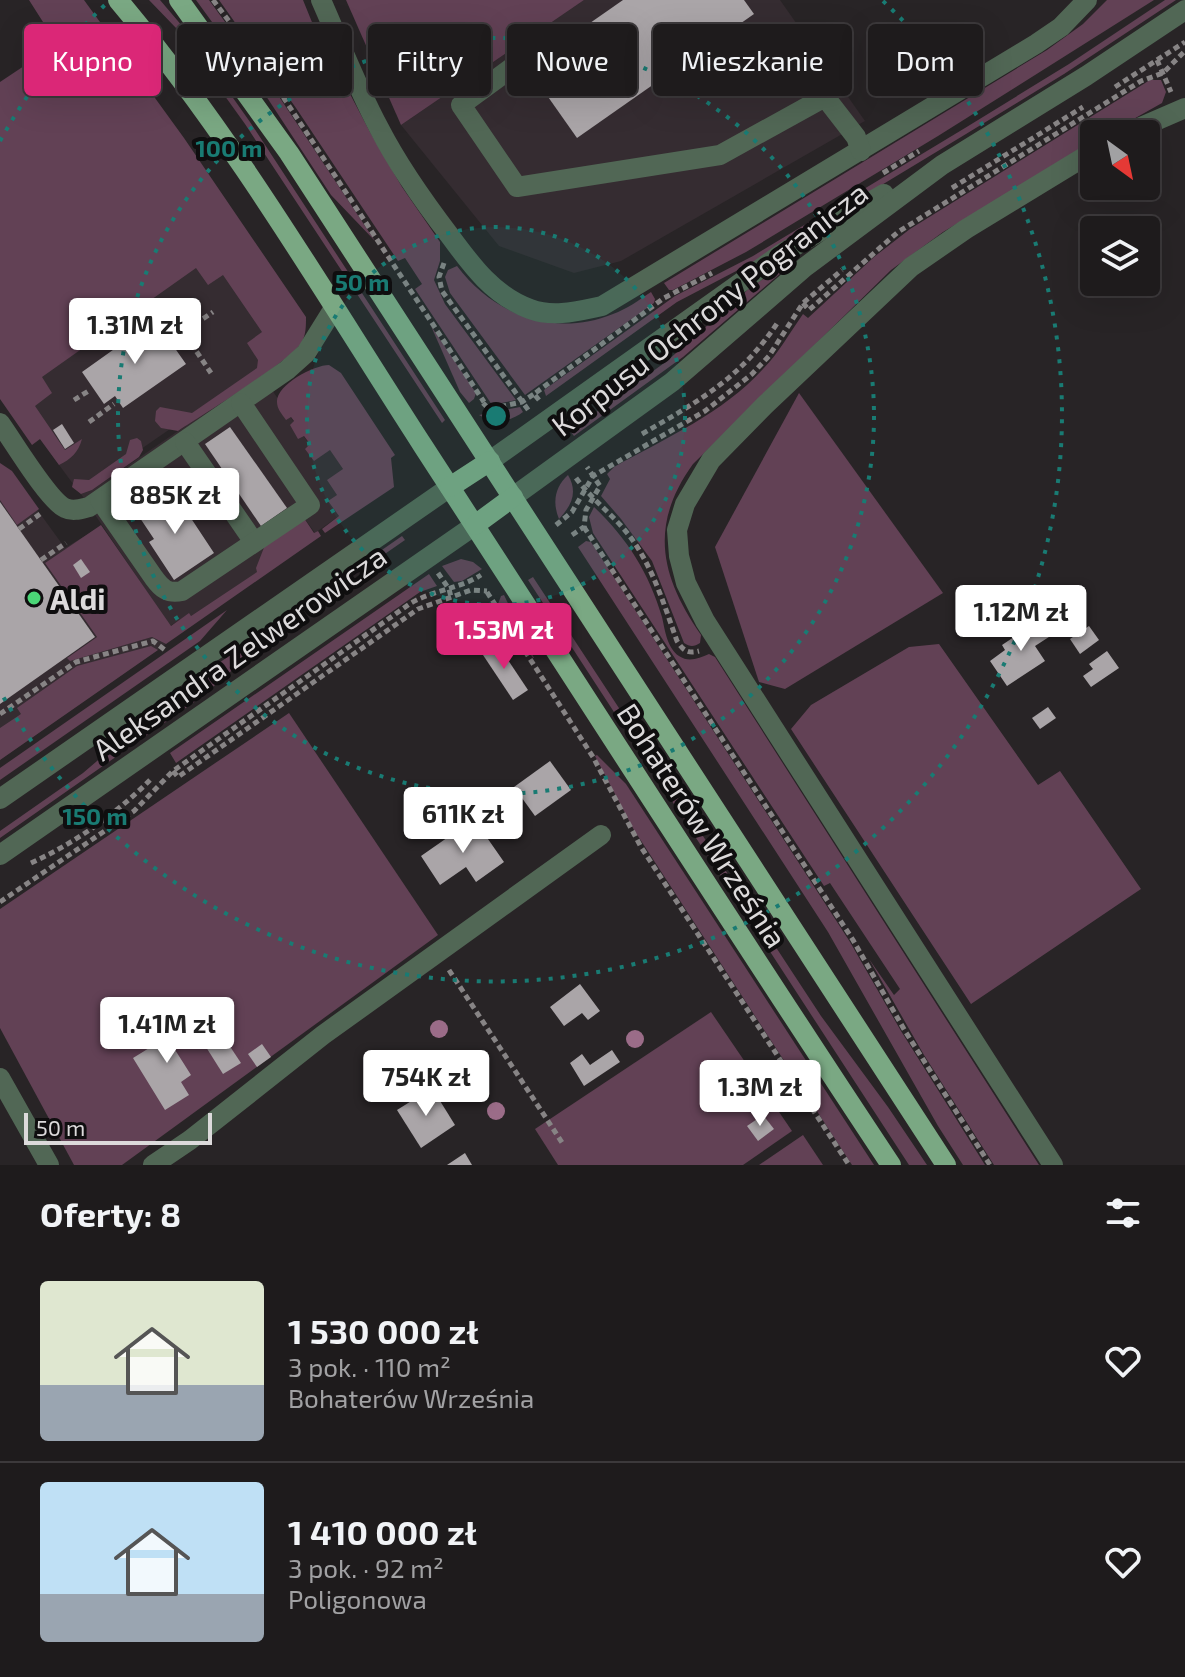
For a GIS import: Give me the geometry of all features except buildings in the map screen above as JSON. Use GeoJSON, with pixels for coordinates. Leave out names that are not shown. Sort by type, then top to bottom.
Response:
{"type":"FeatureCollection","features":[{"type":"Feature","properties":{"kind":"main road","name":"Bohaterów Września"},"geometry":{"type":"LineString","coordinates":[[118,0],[164,57],[207,118],[334,308],[677,842],[891,1165]]}},
{"type":"Feature","properties":{"kind":"main road","name":"Bohaterów Września"},"geometry":{"type":"LineString","coordinates":[[179,0],[289,153],[946,1165]]}},
{"type":"Feature","properties":{"kind":"main road","name":"Aleksandra Zelwerowicza"},"geometry":{"type":"LineString","coordinates":[[450,487],[490,461]]}},
{"type":"Feature","properties":{"kind":"main road","name":"Aleksandra Zelwerowicza"},"geometry":{"type":"LineString","coordinates":[[475,525],[513,497]]}},
{"type":"Feature","properties":{"kind":"street"},"geometry":{"type":"LineString","coordinates":[[321,0],[380,130],[427,206],[460,250],[481,277],[505,296],[531,310],[561,315],[602,306],[861,151],[1036,44],[1061,27],[1087,0]]}},
{"type":"Feature","properties":{"kind":"street","name":"Korpusu Ochrony Pogranicza"},"geometry":{"type":"LineString","coordinates":[[513,497],[672,382],[805,267],[942,165],[1086,76],[1185,10]]}},
{"type":"Feature","properties":{"kind":"street"},"geometry":{"type":"LineString","coordinates":[[507,71],[461,105],[517,187],[720,155],[825,97],[856,137],[861,151]]}},
{"type":"Feature","properties":{"kind":"street"},"geometry":{"type":"LineString","coordinates":[[1157,120],[1182,109]]}},
{"type":"Feature","properties":{"kind":"street"},"geometry":{"type":"LineString","coordinates":[[1053,1165],[716,639],[686,583],[677,530],[685,504],[711,460],[911,267],[966,229],[1080,160]]}},
{"type":"Feature","properties":{"kind":"street","name":"Korpusu Ochrony Pogranicza"},"geometry":{"type":"LineString","coordinates":[[490,461],[781,254],[908,180],[942,165]]}},
{"type":"Feature","properties":{"kind":"street"},"geometry":{"type":"LineString","coordinates":[[0,423],[53,498],[67,509],[79,510],[100,500],[185,442],[306,353],[334,308]]}},
{"type":"Feature","properties":{"kind":"street"},"geometry":{"type":"LineString","coordinates":[[100,500],[154,578],[162,588],[172,593],[182,591],[310,505],[241,403]]}},
{"type":"Feature","properties":{"kind":"street"},"geometry":{"type":"LineString","coordinates":[[185,442],[254,542]]}},
{"type":"Feature","properties":{"kind":"street","name":"Aleksandra Zelwerowicza"},"geometry":{"type":"LineString","coordinates":[[0,799],[450,487]]}},
{"type":"Feature","properties":{"kind":"street","name":"Aleksandra Zelwerowicza"},"geometry":{"type":"LineString","coordinates":[[0,855],[475,525]]}},
{"type":"Feature","properties":{"kind":"street"},"geometry":{"type":"LineString","coordinates":[[153,1165],[190,1140],[323,1035],[601,835]]}},
{"type":"Feature","properties":{"kind":"street"},"geometry":{"type":"LineString","coordinates":[[1,1082],[49,1165]]}},
{"type":"Feature","properties":{"kind":"path"},"geometry":{"type":"LineString","coordinates":[[213,0],[262,65],[489,409],[522,402],[534,394]]}},
{"type":"Feature","properties":{"kind":"path"},"geometry":{"type":"LineString","coordinates":[[1105,93],[1185,42]]}},
{"type":"Feature","properties":{"kind":"path"},"geometry":{"type":"LineString","coordinates":[[792,304],[798,298],[809,310],[913,222],[1141,81],[1163,73],[1185,51]]}},
{"type":"Feature","properties":{"kind":"path"},"geometry":{"type":"LineString","coordinates":[[1157,60],[1182,109]]}},
{"type":"Feature","properties":{"kind":"path"},"geometry":{"type":"LineString","coordinates":[[948,191],[1092,102]]}},
{"type":"Feature","properties":{"kind":"path"},"geometry":{"type":"LineString","coordinates":[[460,250],[441,268],[442,291],[527,408]]}},
{"type":"Feature","properties":{"kind":"path"},"geometry":{"type":"LineString","coordinates":[[561,522],[572,512],[593,476],[722,399],[769,356],[803,303],[846,267]]}},
{"type":"Feature","properties":{"kind":"path"},"geometry":{"type":"LineString","coordinates":[[163,302],[211,373]]}},
{"type":"Feature","properties":{"kind":"path"},"geometry":{"type":"LineString","coordinates":[[633,439],[713,393],[755,355],[786,310]]}},
{"type":"Feature","properties":{"kind":"path"},"geometry":{"type":"LineString","coordinates":[[170,341],[213,312]]}},
{"type":"Feature","properties":{"kind":"path"},"geometry":{"type":"LineString","coordinates":[[74,400],[90,390]]}},
{"type":"Feature","properties":{"kind":"path"},"geometry":{"type":"LineString","coordinates":[[473,409],[484,402]]}},
{"type":"Feature","properties":{"kind":"path"},"geometry":{"type":"LineString","coordinates":[[89,422],[114,404]]}},
{"type":"Feature","properties":{"kind":"path"},"geometry":{"type":"LineString","coordinates":[[587,468],[598,460]]}},
{"type":"Feature","properties":{"kind":"path"},"geometry":{"type":"LineString","coordinates":[[573,473],[584,489],[625,530],[638,550],[652,574],[683,650],[691,653],[700,651],[716,639]]}},
{"type":"Feature","properties":{"kind":"path"},"geometry":{"type":"LineString","coordinates":[[593,476],[600,486],[586,510],[584,527],[853,940],[905,1031],[990,1165]]}},
{"type":"Feature","properties":{"kind":"path"},"geometry":{"type":"LineString","coordinates":[[19,529],[31,521]]}},
{"type":"Feature","properties":{"kind":"path"},"geometry":{"type":"LineString","coordinates":[[572,535],[584,527]]}},
{"type":"Feature","properties":{"kind":"path"},"geometry":{"type":"LineString","coordinates":[[41,560],[66,543]]}},
{"type":"Feature","properties":{"kind":"path"},"geometry":{"type":"LineString","coordinates":[[435,570],[451,597]]}},
{"type":"Feature","properties":{"kind":"path"},"geometry":{"type":"LineString","coordinates":[[0,902],[134,811],[173,771],[411,603],[426,595],[467,584],[487,571]]}},
{"type":"Feature","properties":{"kind":"path"},"geometry":{"type":"LineString","coordinates":[[167,763],[178,777],[418,609],[471,590],[487,592],[497,585]]}},
{"type":"Feature","properties":{"kind":"path"},"geometry":{"type":"LineString","coordinates":[[487,592],[593,757],[641,847],[849,1165]]}},
{"type":"Feature","properties":{"kind":"path"},"geometry":{"type":"LineString","coordinates":[[0,714],[76,662],[153,641],[165,650]]}},
{"type":"Feature","properties":{"kind":"path"},"geometry":{"type":"LineString","coordinates":[[28,864],[58,851],[127,804],[157,773]]}},
{"type":"Feature","properties":{"kind":"path"},"geometry":{"type":"LineString","coordinates":[[437,952],[563,1144]]}},
{"type":"Feature","properties":{"kind":"shaded area"},"geometry":{"type":"Polygon","coordinates":[[[29,0],[84,0],[101,24],[44,24],[29,0]]]}},
{"type":"Feature","properties":{"kind":"shaded area"},"geometry":{"type":"Polygon","coordinates":[[[149,0],[160,0],[180,24],[176,28],[149,0]]]}},
{"type":"Feature","properties":{"kind":"shaded area"},"geometry":{"type":"Polygon","coordinates":[[[196,0],[209,0],[227,24],[213,24],[196,0]]]}},
{"type":"Feature","properties":{"kind":"shaded area"},"geometry":{"type":"Polygon","coordinates":[[[219,0],[303,0],[313,24],[236,24],[219,0]]]}},
{"type":"Feature","properties":{"kind":"shaded area"},"geometry":{"type":"Polygon","coordinates":[[[346,0],[584,0],[549,24],[507,24],[507,53],[491,64],[491,24],[368,24],[368,50],[346,0]]]}},
{"type":"Feature","properties":{"kind":"shaded area"},"geometry":{"type":"Polygon","coordinates":[[[584,0],[780,0],[797,24],[653,24],[653,96],[847,96],[865,121],[621,261],[574,273],[499,246],[401,125],[443,96],[491,96],[491,64],[507,53],[507,96],[637,96],[637,24],[549,24],[584,0]]]}},
{"type":"Feature","properties":{"kind":"shaded area"},"geometry":{"type":"Polygon","coordinates":[[[1107,0],[1154,0],[746,252],[673,290],[669,290],[664,283],[971,96],[983,96],[983,89],[1083,24],[1107,0]]]}},
{"type":"Feature","properties":{"kind":"shaded area"},"geometry":{"type":"Polygon","coordinates":[[[1165,0],[1176,0],[966,134],[761,258],[677,302],[546,396],[544,390],[675,296],[753,256],[965,128],[1165,0]]]}},
{"type":"Feature","properties":{"kind":"shaded area"},"geometry":{"type":"Polygon","coordinates":[[[24,66],[24,96],[154,96],[306,317],[302,342],[281,362],[178,431],[161,428],[155,421],[156,411],[160,407],[192,413],[257,368],[258,360],[247,343],[262,332],[223,275],[208,285],[196,268],[42,377],[52,393],[35,406],[65,450],[82,439],[74,455],[59,465],[40,439],[32,445],[0,399],[0,82],[24,66]]]}},
{"type":"Feature","properties":{"kind":"shaded area"},"geometry":{"type":"Polygon","coordinates":[[[1150,80],[1161,80],[1166,92],[1162,103],[1132,120],[1086,120],[1150,80]]]}},
{"type":"Feature","properties":{"kind":"shaded area"},"geometry":{"type":"Polygon","coordinates":[[[225,96],[232,96],[250,122],[445,420],[442,423],[225,96]]]}},
{"type":"Feature","properties":{"kind":"shaded area"},"geometry":{"type":"Polygon","coordinates":[[[266,96],[279,96],[375,241],[331,195],[266,96]]]}},
{"type":"Feature","properties":{"kind":"shaded area"},"geometry":{"type":"Polygon","coordinates":[[[287,96],[351,96],[402,187],[440,242],[440,261],[434,280],[445,304],[516,400],[492,405],[415,289],[422,284],[405,258],[398,261],[287,96]]]}},
{"type":"Feature","properties":{"kind":"shaded area"},"geometry":{"type":"Polygon","coordinates":[[[388,96],[443,96],[401,125],[388,96]]]}},
{"type":"Feature","properties":{"kind":"shaded area"},"geometry":{"type":"Polygon","coordinates":[[[1080,123],[1080,150],[943,232],[891,270],[693,464],[679,486],[665,529],[665,550],[676,592],[701,635],[698,644],[692,646],[684,643],[652,561],[601,496],[610,479],[607,474],[730,399],[769,363],[803,314],[808,318],[874,257],[910,229],[1080,123]]]}},
{"type":"Feature","properties":{"kind":"shaded area"},"geometry":{"type":"Polygon","coordinates":[[[214,254],[280,353],[79,492],[9,397],[214,254]]]}},
{"type":"Feature","properties":{"kind":"shaded area"},"geometry":{"type":"Polygon","coordinates":[[[789,263],[683,357],[574,436],[570,431],[667,361],[752,286],[789,263]]]}},
{"type":"Feature","properties":{"kind":"shaded area"},"geometry":{"type":"Polygon","coordinates":[[[457,266],[489,298],[507,309],[547,322],[569,324],[591,321],[623,310],[651,292],[655,299],[654,303],[525,395],[450,293],[445,277],[448,270],[457,266]]]}},
{"type":"Feature","properties":{"kind":"shaded area"},"geometry":{"type":"Polygon","coordinates":[[[431,326],[476,393],[469,403],[460,392],[431,326]]]}},
{"type":"Feature","properties":{"kind":"shaded area"},"geometry":{"type":"Polygon","coordinates":[[[329,365],[341,373],[395,455],[391,458],[394,487],[325,533],[322,529],[339,516],[328,501],[337,495],[327,480],[343,469],[330,450],[314,461],[305,449],[310,444],[304,436],[298,439],[290,425],[294,421],[291,417],[286,420],[277,402],[283,389],[297,377],[314,368],[329,365]]]}},
{"type":"Feature","properties":{"kind":"shaded area"},"geometry":{"type":"Polygon","coordinates":[[[261,374],[318,457],[330,449],[343,469],[337,496],[329,502],[339,516],[315,533],[305,519],[258,572],[191,616],[189,614],[170,626],[81,494],[92,490],[261,374]]]}},
{"type":"Feature","properties":{"kind":"shaded area"},"geometry":{"type":"Polygon","coordinates":[[[799,393],[943,593],[785,689],[759,682],[715,547],[799,393]]]}},
{"type":"Feature","properties":{"kind":"shaded area"},"geometry":{"type":"Polygon","coordinates":[[[520,407],[523,412],[507,420],[490,420],[479,415],[520,407]]]}},
{"type":"Feature","properties":{"kind":"shaded area"},"geometry":{"type":"Polygon","coordinates":[[[137,438],[143,450],[139,457],[92,490],[81,494],[72,487],[74,479],[89,480],[126,454],[130,440],[137,438]]]}},
{"type":"Feature","properties":{"kind":"shaded area"},"geometry":{"type":"Polygon","coordinates":[[[0,463],[12,471],[39,509],[17,525],[0,500],[0,463]]]}},
{"type":"Feature","properties":{"kind":"shaded area"},"geometry":{"type":"Polygon","coordinates":[[[0,469],[12,475],[65,548],[98,528],[45,563],[97,637],[68,657],[70,660],[152,637],[166,644],[0,760],[0,469]]]}},
{"type":"Feature","properties":{"kind":"shaded area"},"geometry":{"type":"Polygon","coordinates":[[[568,475],[573,487],[572,498],[559,519],[556,495],[568,475]]]}},
{"type":"Feature","properties":{"kind":"shaded area"},"geometry":{"type":"Polygon","coordinates":[[[594,507],[627,544],[643,571],[675,653],[686,659],[709,654],[715,657],[1039,1165],[994,1165],[924,1055],[869,959],[894,995],[900,989],[830,883],[824,886],[593,533],[589,517],[594,507]]]}},
{"type":"Feature","properties":{"kind":"shaded area"},"geometry":{"type":"Polygon","coordinates":[[[304,518],[314,533],[318,531],[321,536],[166,644],[152,637],[70,661],[67,658],[97,637],[45,563],[101,525],[171,626],[257,572],[265,545],[304,518]]]}},
{"type":"Feature","properties":{"kind":"shaded area"},"geometry":{"type":"Polygon","coordinates":[[[402,536],[405,540],[291,619],[200,698],[0,838],[0,831],[83,773],[180,690],[402,536]]]}},
{"type":"Feature","properties":{"kind":"shaded area"},"geometry":{"type":"Polygon","coordinates":[[[586,541],[591,542],[850,942],[901,1031],[985,1165],[963,1165],[938,1126],[828,932],[578,547],[586,541]]]}},
{"type":"Feature","properties":{"kind":"shaded area"},"geometry":{"type":"Polygon","coordinates":[[[461,559],[473,562],[482,569],[462,581],[454,582],[442,566],[461,559]]]}},
{"type":"Feature","properties":{"kind":"shaded area"},"geometry":{"type":"Polygon","coordinates":[[[429,574],[437,586],[420,592],[176,763],[170,753],[429,574]]]}},
{"type":"Feature","properties":{"kind":"shaded area"},"geometry":{"type":"Polygon","coordinates":[[[533,577],[821,1016],[927,1165],[909,1165],[528,580],[533,577]]]}},
{"type":"Feature","properties":{"kind":"shaded area"},"geometry":{"type":"Polygon","coordinates":[[[504,595],[534,658],[498,604],[504,595]]]}},
{"type":"Feature","properties":{"kind":"shaded area"},"geometry":{"type":"Polygon","coordinates":[[[227,610],[200,641],[0,780],[0,768],[227,610]]]}},
{"type":"Feature","properties":{"kind":"shaded area"},"geometry":{"type":"Polygon","coordinates":[[[939,644],[1038,785],[1060,771],[1141,889],[971,1004],[791,729],[811,705],[909,647],[939,644]]]}},
{"type":"Feature","properties":{"kind":"shaded area"},"geometry":{"type":"Polygon","coordinates":[[[151,646],[158,650],[0,760],[0,728],[21,714],[17,708],[77,666],[151,646]]]}},
{"type":"Feature","properties":{"kind":"shaded area"},"geometry":{"type":"Polygon","coordinates":[[[289,713],[438,935],[122,1165],[74,1165],[0,1028],[0,909],[289,713]]]}},
{"type":"Feature","properties":{"kind":"shaded area"},"geometry":{"type":"Polygon","coordinates":[[[597,755],[626,784],[874,1165],[852,1165],[634,830],[597,755]]]}},
{"type":"Feature","properties":{"kind":"shaded area"},"geometry":{"type":"Polygon","coordinates":[[[711,1012],[792,1131],[743,1165],[558,1165],[535,1129],[711,1012]]]}},
{"type":"Feature","properties":{"kind":"shaded area"},"geometry":{"type":"Polygon","coordinates":[[[803,1135],[823,1165],[759,1165],[803,1135]]]}},
{"type":"Feature","properties":{"kind":"place","name":"Aldi"},"geometry":{"type":"Point","coordinates":[34,598]}}]}
